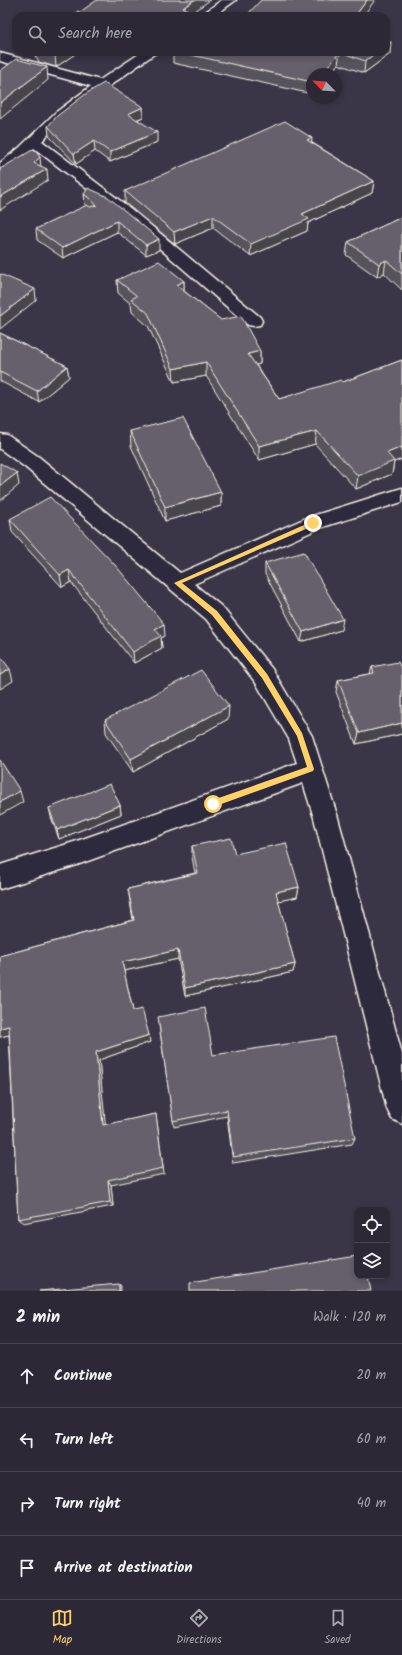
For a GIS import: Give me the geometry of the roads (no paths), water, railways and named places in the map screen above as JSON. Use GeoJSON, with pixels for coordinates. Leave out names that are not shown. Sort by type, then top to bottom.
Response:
{"type":"FeatureCollection","features":[{"type":"Feature","properties":{"kind":"street"},"geometry":{"type":"LineString","coordinates":[[212,12],[230,0]]}},
{"type":"Feature","properties":{"kind":"street"},"geometry":{"type":"LineString","coordinates":[[0,169],[12,161],[59,117],[100,84],[145,56]]}},
{"type":"Feature","properties":{"kind":"street"},"geometry":{"type":"LineString","coordinates":[[0,57],[100,84]]}},
{"type":"Feature","properties":{"kind":"street"},"geometry":{"type":"LineString","coordinates":[[33,140],[126,212],[254,321]]}},
{"type":"Feature","properties":{"kind":"street"},"geometry":{"type":"LineString","coordinates":[[0,440],[32,462],[214,613],[264,676],[300,736],[311,769],[326,818],[402,1109]]}},
{"type":"Feature","properties":{"kind":"street"},"geometry":{"type":"LineString","coordinates":[[177,583],[313,523],[402,495]]}},
{"type":"Feature","properties":{"kind":"street"},"geometry":{"type":"LineString","coordinates":[[0,877],[74,854],[311,769]]}}]}
